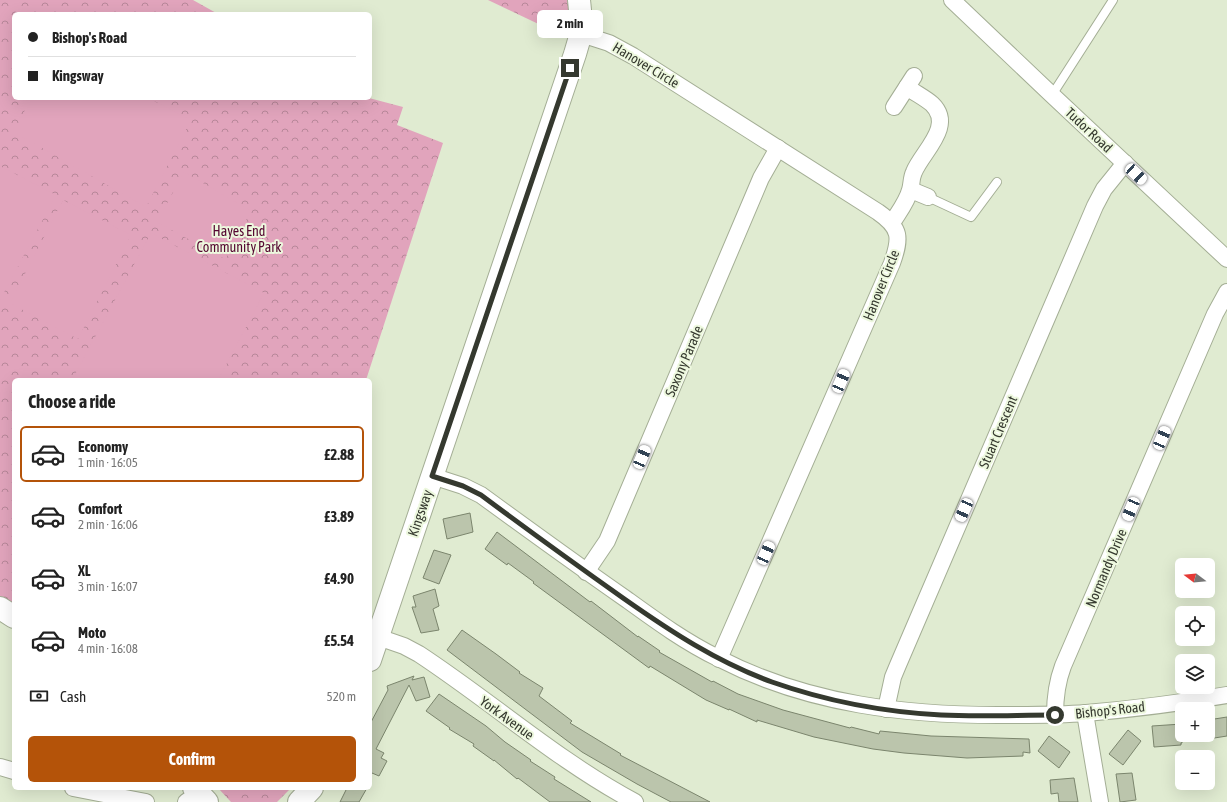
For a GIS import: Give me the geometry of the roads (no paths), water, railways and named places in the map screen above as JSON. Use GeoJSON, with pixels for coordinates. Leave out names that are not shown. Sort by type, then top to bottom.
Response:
{"type":"FeatureCollection","features":[{"type":"Feature","properties":{"kind":"street","name":"Kingsway"},"geometry":{"type":"LineString","coordinates":[[372,654],[581,34],[582,24],[579,0]]}},
{"type":"Feature","properties":{"kind":"street","name":"Tudor Road"},"geometry":{"type":"LineString","coordinates":[[952,0],[1227,259]]}},
{"type":"Feature","properties":{"kind":"street","name":"Hanover Circle"},"geometry":{"type":"LineString","coordinates":[[581,34],[609,43],[633,56],[878,212],[892,223],[898,232],[899,239],[892,263],[719,659]]}},
{"type":"Feature","properties":{"kind":"street"},"geometry":{"type":"LineString","coordinates":[[892,223],[906,200],[910,190],[913,173],[939,131],[941,120],[936,108],[910,82],[894,107]]}},
{"type":"Feature","properties":{"kind":"street","name":"Saxony Parade"},"geometry":{"type":"LineString","coordinates":[[586,572],[607,541],[761,178],[778,148]]}},
{"type":"Feature","properties":{"kind":"street","name":"Stuart Crescent"},"geometry":{"type":"LineString","coordinates":[[886,709],[893,677],[1092,212],[1104,189],[1125,163]]}},
{"type":"Feature","properties":{"kind":"street"},"geometry":{"type":"LineString","coordinates":[[910,190],[928,197]]}},
{"type":"Feature","properties":{"kind":"street","name":"Normandy Drive"},"geometry":{"type":"LineString","coordinates":[[1055,715],[1057,683],[1063,666],[1212,322],[1227,292]]}},
{"type":"Feature","properties":{"kind":"street","name":"Bishop's Road"},"geometry":{"type":"LineString","coordinates":[[432,476],[463,486],[481,495],[586,572],[682,638],[719,659],[757,676],[799,691],[848,703],[886,709],[914,713],[964,716],[1085,714],[1227,695]]}},
{"type":"Feature","properties":{"kind":"street"},"geometry":{"type":"LineString","coordinates":[[0,608],[12,616]]}},
{"type":"Feature","properties":{"kind":"street","name":"York Avenue"},"geometry":{"type":"LineString","coordinates":[[378,637],[411,649],[424,657],[547,747],[599,781],[635,802]]}},
{"type":"Feature","properties":{"kind":"street"},"geometry":{"type":"LineString","coordinates":[[1085,714],[1100,802]]}},
{"type":"Feature","properties":{"kind":"street"},"geometry":{"type":"LineString","coordinates":[[0,767],[12,770]]}},
{"type":"Feature","properties":{"kind":"street"},"geometry":{"type":"LineString","coordinates":[[83,790],[146,802]]}},
{"type":"Feature","properties":{"kind":"street"},"geometry":{"type":"LineString","coordinates":[[299,802],[310,790]]}},
{"type":"Feature","properties":{"kind":"lane"},"geometry":{"type":"LineString","coordinates":[[1052,95],[1113,0]]}},
{"type":"Feature","properties":{"kind":"lane"},"geometry":{"type":"LineString","coordinates":[[928,197],[971,217],[998,182]]}},
{"type":"Feature","properties":{"kind":"park label","name":"Hayes End Community Park"},"geometry":{"type":"Point","coordinates":[239,240]}}]}
